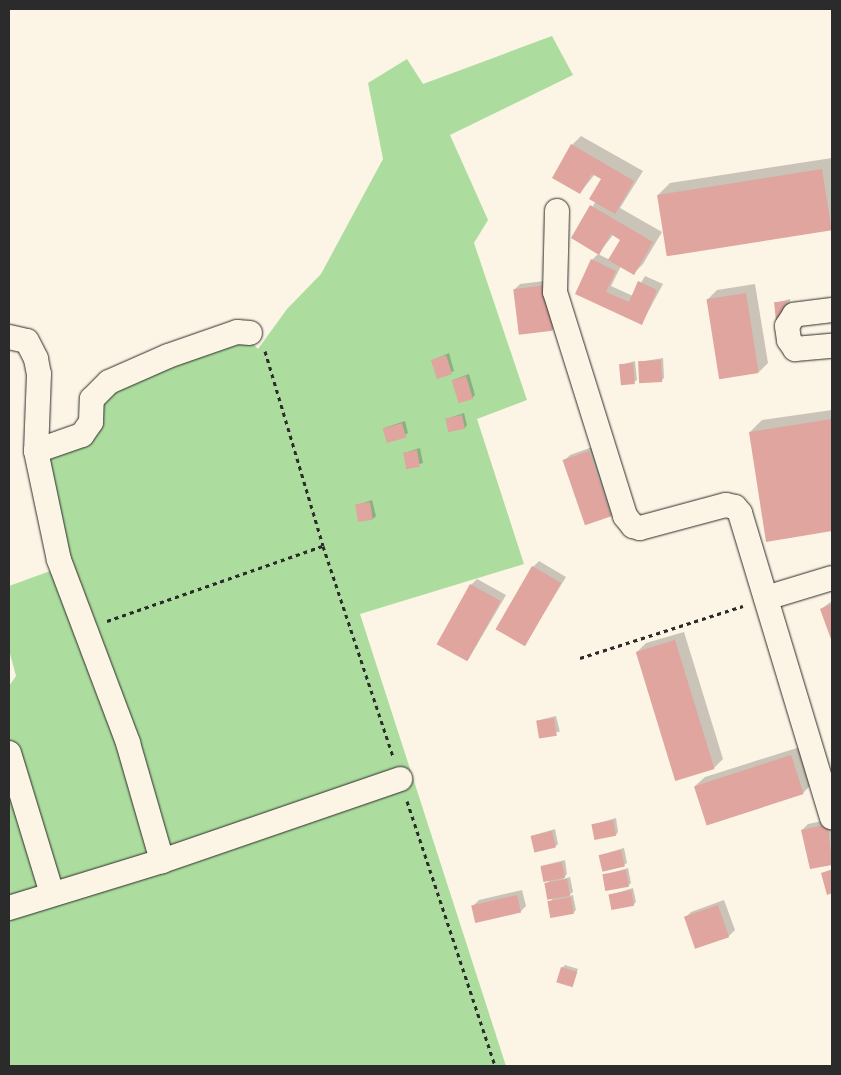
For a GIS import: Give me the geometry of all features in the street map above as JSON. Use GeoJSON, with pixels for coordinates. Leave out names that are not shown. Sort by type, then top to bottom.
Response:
{"type":"FeatureCollection","features":[{"type":"Feature","properties":{"kind":"street"},"geometry":{"type":"LineString","coordinates":[[557,211],[554,292],[625,516],[633,526],[640,528],[726,505],[735,507],[740,512],[832,818]]}},
{"type":"Feature","properties":{"kind":"street"},"geometry":{"type":"LineString","coordinates":[[832,310],[794,315],[787,326],[789,340],[795,349],[832,346]]}},
{"type":"Feature","properties":{"kind":"street"},"geometry":{"type":"LineString","coordinates":[[36,450],[82,436],[91,422],[92,398],[109,382],[168,356],[237,332],[250,333]]}},
{"type":"Feature","properties":{"kind":"street"},"geometry":{"type":"LineString","coordinates":[[9,337],[27,341],[36,359],[39,374],[36,450],[60,560],[87,628],[128,743],[162,861]]}},
{"type":"Feature","properties":{"kind":"street"},"geometry":{"type":"LineString","coordinates":[[766,598],[832,578]]}},
{"type":"Feature","properties":{"kind":"street"},"geometry":{"type":"LineString","coordinates":[[9,753],[52,894]]}},
{"type":"Feature","properties":{"kind":"street"},"geometry":{"type":"LineString","coordinates":[[9,908],[162,861],[400,779]]}},
{"type":"Feature","properties":{"kind":"path"},"geometry":{"type":"LineString","coordinates":[[250,333],[260,342],[268,357],[322,546],[400,779],[463,978],[495,1066]]}},
{"type":"Feature","properties":{"kind":"path"},"geometry":{"type":"LineString","coordinates":[[87,628],[322,546]]}},
{"type":"Feature","properties":{"kind":"path"},"geometry":{"type":"LineString","coordinates":[[580,658],[766,598]]}},
{"type":"Feature","properties":{"kind":"green space"},"geometry":{"type":"Polygon","coordinates":[[[552,36],[573,75],[450,135],[488,220],[474,243],[527,400],[477,419],[524,564],[360,614],[506,1066],[9,1066],[9,686],[16,676],[9,650],[9,586],[53,570],[29,457],[96,437],[100,395],[247,337],[258,349],[287,309],[321,274],[383,159],[368,83],[407,59],[423,84],[552,36]]]}},
{"type":"Feature","properties":{"kind":"building"},"geometry":{"type":"Polygon","coordinates":[[[571,144],[634,181],[615,214],[589,199],[601,179],[592,174],[580,194],[552,178],[571,144]]]}},
{"type":"Feature","properties":{"kind":"building"},"geometry":{"type":"Polygon","coordinates":[[[822,169],[832,230],[667,256],[657,195],[822,169]]]}},
{"type":"Feature","properties":{"kind":"building"},"geometry":{"type":"Polygon","coordinates":[[[590,205],[653,242],[634,275],[608,260],[620,240],[611,234],[599,255],[571,238],[590,205]]]}},
{"type":"Feature","properties":{"kind":"building"},"geometry":{"type":"Polygon","coordinates":[[[591,259],[616,271],[606,292],[629,302],[638,281],[657,290],[642,325],[575,294],[591,259]]]}},
{"type":"Feature","properties":{"kind":"building"},"geometry":{"type":"Polygon","coordinates":[[[547,285],[553,331],[519,335],[513,289],[547,285]]]}},
{"type":"Feature","properties":{"kind":"building"},"geometry":{"type":"Polygon","coordinates":[[[746,293],[759,373],[719,379],[706,299],[746,293]]]}},
{"type":"Feature","properties":{"kind":"building"},"geometry":{"type":"Polygon","coordinates":[[[787,301],[789,320],[776,321],[774,302],[787,301]]]}},
{"type":"Feature","properties":{"kind":"building"},"geometry":{"type":"Polygon","coordinates":[[[446,355],[452,374],[437,379],[431,360],[446,355]]]}},
{"type":"Feature","properties":{"kind":"building"},"geometry":{"type":"Polygon","coordinates":[[[661,360],[662,382],[639,383],[638,361],[661,360]]]}},
{"type":"Feature","properties":{"kind":"building"},"geometry":{"type":"Polygon","coordinates":[[[633,363],[635,384],[621,385],[619,364],[633,363]]]}},
{"type":"Feature","properties":{"kind":"building"},"geometry":{"type":"Polygon","coordinates":[[[466,376],[473,399],[459,403],[452,380],[466,376]]]}},
{"type":"Feature","properties":{"kind":"building"},"geometry":{"type":"Polygon","coordinates":[[[462,415],[465,429],[448,432],[445,419],[462,415]]]}},
{"type":"Feature","properties":{"kind":"building"},"geometry":{"type":"Polygon","coordinates":[[[832,419],[832,531],[766,542],[749,432],[832,419]]]}},
{"type":"Feature","properties":{"kind":"building"},"geometry":{"type":"Polygon","coordinates":[[[402,423],[406,437],[387,443],[383,429],[402,423]]]}},
{"type":"Feature","properties":{"kind":"building"},"geometry":{"type":"Polygon","coordinates":[[[417,450],[420,467],[406,469],[403,452],[417,450]]]}},
{"type":"Feature","properties":{"kind":"building"},"geometry":{"type":"Polygon","coordinates":[[[589,451],[611,516],[585,525],[563,460],[589,451]]]}},
{"type":"Feature","properties":{"kind":"building"},"geometry":{"type":"Polygon","coordinates":[[[370,502],[373,520],[358,522],[355,504],[370,502]]]}},
{"type":"Feature","properties":{"kind":"building"},"geometry":{"type":"Polygon","coordinates":[[[532,566],[561,583],[525,646],[496,629],[532,566]]]}},
{"type":"Feature","properties":{"kind":"building"},"geometry":{"type":"Polygon","coordinates":[[[470,584],[501,601],[467,661],[437,644],[470,584]]]}},
{"type":"Feature","properties":{"kind":"building"},"geometry":{"type":"Polygon","coordinates":[[[832,604],[832,642],[820,609],[832,604]]]}},
{"type":"Feature","properties":{"kind":"building"},"geometry":{"type":"Polygon","coordinates":[[[675,640],[714,769],[675,781],[636,652],[675,640]]]}},
{"type":"Feature","properties":{"kind":"building"},"geometry":{"type":"Polygon","coordinates":[[[554,718],[557,736],[539,739],[536,721],[554,718]]]}},
{"type":"Feature","properties":{"kind":"building"},"geometry":{"type":"Polygon","coordinates":[[[791,755],[804,794],[707,826],[694,787],[791,755]]]}},
{"type":"Feature","properties":{"kind":"building"},"geometry":{"type":"Polygon","coordinates":[[[613,820],[616,836],[594,840],[591,824],[613,820]]]}},
{"type":"Feature","properties":{"kind":"building"},"geometry":{"type":"Polygon","coordinates":[[[828,824],[832,865],[810,869],[801,830],[828,824]]]}},
{"type":"Feature","properties":{"kind":"building"},"geometry":{"type":"Polygon","coordinates":[[[552,831],[556,848],[534,853],[531,836],[552,831]]]}},
{"type":"Feature","properties":{"kind":"building"},"geometry":{"type":"Polygon","coordinates":[[[621,850],[625,867],[602,872],[599,855],[621,850]]]}},
{"type":"Feature","properties":{"kind":"building"},"geometry":{"type":"Polygon","coordinates":[[[562,862],[565,878],[543,882],[540,866],[562,862]]]}},
{"type":"Feature","properties":{"kind":"building"},"geometry":{"type":"Polygon","coordinates":[[[626,870],[629,887],[605,891],[602,874],[626,870]]]}},
{"type":"Feature","properties":{"kind":"building"},"geometry":{"type":"Polygon","coordinates":[[[832,870],[832,893],[827,895],[821,873],[832,870]]]}},
{"type":"Feature","properties":{"kind":"building"},"geometry":{"type":"Polygon","coordinates":[[[567,879],[570,896],[547,900],[544,883],[567,879]]]}},
{"type":"Feature","properties":{"kind":"building"},"geometry":{"type":"Polygon","coordinates":[[[631,890],[634,906],[611,910],[608,894],[631,890]]]}},
{"type":"Feature","properties":{"kind":"building"},"geometry":{"type":"Polygon","coordinates":[[[517,895],[521,913],[475,923],[471,906],[517,895]]]}},
{"type":"Feature","properties":{"kind":"building"},"geometry":{"type":"Polygon","coordinates":[[[571,897],[574,914],[550,918],[547,901],[571,897]]]}},
{"type":"Feature","properties":{"kind":"building"},"geometry":{"type":"Polygon","coordinates":[[[718,905],[729,937],[695,949],[684,917],[718,905]]]}},
{"type":"Feature","properties":{"kind":"building"},"geometry":{"type":"Polygon","coordinates":[[[561,967],[577,972],[573,987],[556,982],[561,967]]]}}]}
